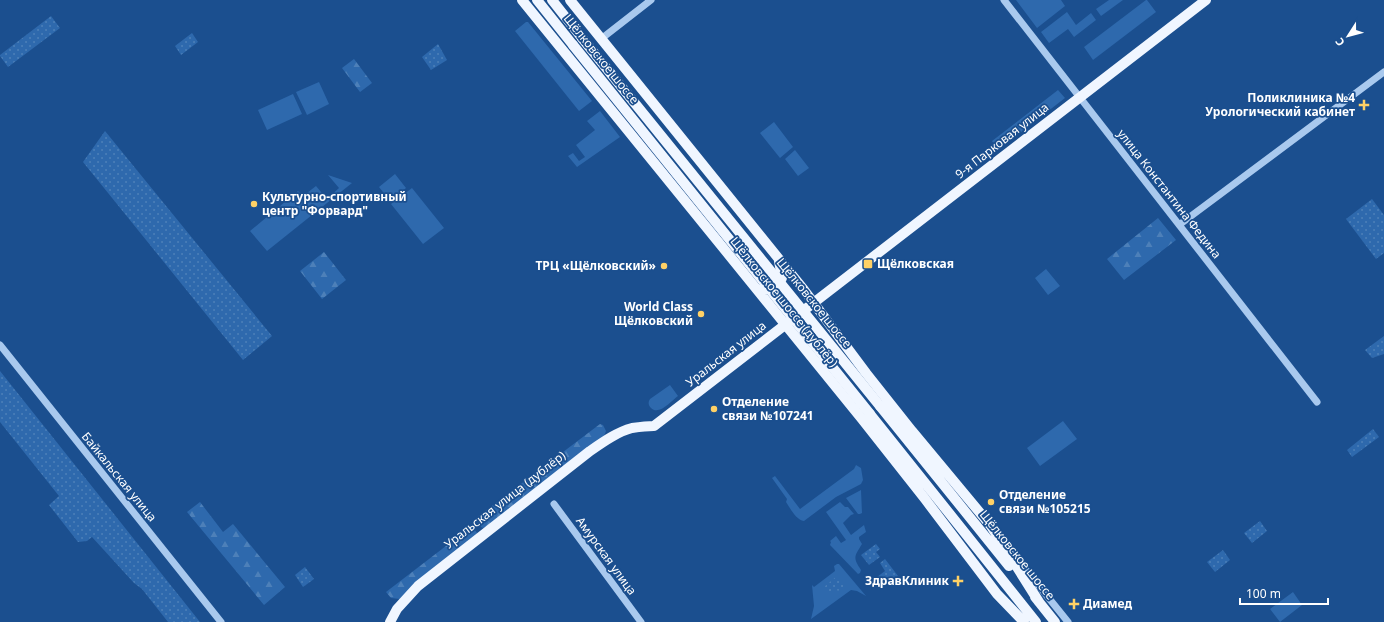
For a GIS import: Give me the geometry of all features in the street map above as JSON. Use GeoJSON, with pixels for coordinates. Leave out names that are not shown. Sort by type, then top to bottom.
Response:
{"type":"FeatureCollection","features":[{"type":"Feature","properties":{"kind":"main road","name":"Щёлковское шоссе (дублёр)"},"geometry":{"type":"LineString","coordinates":[[522,0],[882,444],[997,594],[1024,622]]}},
{"type":"Feature","properties":{"kind":"main road","name":"Щёлковское шоссе"},"geometry":{"type":"LineString","coordinates":[[537,0],[1036,622]]}},
{"type":"Feature","properties":{"kind":"main road","name":"Щёлковское шоссе"},"geometry":{"type":"LineString","coordinates":[[552,0],[1055,622]]}},
{"type":"Feature","properties":{"kind":"main road","name":"Щёлковское шоссе (дублёр)"},"geometry":{"type":"LineString","coordinates":[[570,0],[779,259],[866,373],[991,526]]}},
{"type":"Feature","properties":{"kind":"main road","name":"9-я Парковая улица"},"geometry":{"type":"LineString","coordinates":[[813,302],[1206,0]]}},
{"type":"Feature","properties":{"kind":"main road"},"geometry":{"type":"LineString","coordinates":[[752,283],[760,288],[768,290],[777,286],[782,278],[779,259]]}},
{"type":"Feature","properties":{"kind":"main road","name":"Уральская улица"},"geometry":{"type":"LineString","coordinates":[[654,426],[813,302]]}},
{"type":"Feature","properties":{"kind":"main road","name":"Уральская улица (дублёр)"},"geometry":{"type":"LineString","coordinates":[[390,622],[397,609],[418,586],[590,451],[621,432],[633,428],[654,426]]}},
{"type":"Feature","properties":{"kind":"main road"},"geometry":{"type":"LineString","coordinates":[[991,526],[1038,602]]}},
{"type":"Feature","properties":{"kind":"street"},"geometry":{"type":"LineString","coordinates":[[601,39],[651,0]]}},
{"type":"Feature","properties":{"kind":"street","name":"улица Константина Федина"},"geometry":{"type":"LineString","coordinates":[[1004,0],[1317,402]]}},
{"type":"Feature","properties":{"kind":"street"},"geometry":{"type":"LineString","coordinates":[[1179,225],[1384,72]]}},
{"type":"Feature","properties":{"kind":"street","name":"Байкальская улица"},"geometry":{"type":"LineString","coordinates":[[0,345],[221,622]]}},
{"type":"Feature","properties":{"kind":"street","name":"Амурская улица"},"geometry":{"type":"LineString","coordinates":[[554,504],[641,622]]}},
{"type":"Feature","properties":{"kind":"street","name":"Щёлковское шоссе (дублёр)"},"geometry":{"type":"LineString","coordinates":[[991,526],[1068,622]]}},
{"type":"Feature","properties":{"kind":"green space"},"geometry":{"type":"Polygon","coordinates":[[[1016,0],[1061,0],[1065,6],[1037,28],[1016,0]]]}},
{"type":"Feature","properties":{"kind":"green space"},"geometry":{"type":"Polygon","coordinates":[[[1109,0],[1123,0],[1101,16],[1096,9],[1109,0]]]}},
{"type":"Feature","properties":{"kind":"green space"},"geometry":{"type":"Polygon","coordinates":[[[1146,0],[1156,12],[1093,60],[1084,47],[1146,0]]]}},
{"type":"Feature","properties":{"kind":"green space"},"geometry":{"type":"Polygon","coordinates":[[[1067,12],[1076,25],[1091,13],[1096,20],[1074,37],[1068,29],[1049,43],[1041,32],[1067,12]]]}},
{"type":"Feature","properties":{"kind":"green space"},"geometry":{"type":"Polygon","coordinates":[[[51,16],[60,28],[8,67],[0,55],[51,16]]]}},
{"type":"Feature","properties":{"kind":"green space"},"geometry":{"type":"Polygon","coordinates":[[[528,22],[592,101],[579,111],[515,31],[528,22]]]}},
{"type":"Feature","properties":{"kind":"green space"},"geometry":{"type":"Polygon","coordinates":[[[192,33],[198,42],[181,55],[175,46],[192,33]]]}},
{"type":"Feature","properties":{"kind":"green space"},"geometry":{"type":"Polygon","coordinates":[[[438,44],[447,60],[431,70],[422,57],[438,44]]]}},
{"type":"Feature","properties":{"kind":"green space"},"geometry":{"type":"Polygon","coordinates":[[[354,59],[372,83],[360,92],[342,68],[354,59]]]}},
{"type":"Feature","properties":{"kind":"green space"},"geometry":{"type":"Polygon","coordinates":[[[319,82],[329,104],[307,115],[296,92],[319,82]]]}},
{"type":"Feature","properties":{"kind":"green space"},"geometry":{"type":"Polygon","coordinates":[[[1058,90],[1065,98],[998,150],[992,141],[1058,90]]]}},
{"type":"Feature","properties":{"kind":"green space"},"geometry":{"type":"Polygon","coordinates":[[[293,94],[302,114],[267,130],[258,110],[293,94]]]}},
{"type":"Feature","properties":{"kind":"green space"},"geometry":{"type":"Polygon","coordinates":[[[600,111],[620,137],[577,167],[568,156],[573,153],[579,161],[585,157],[576,145],[595,130],[587,121],[600,111]]]}},
{"type":"Feature","properties":{"kind":"green space"},"geometry":{"type":"Polygon","coordinates":[[[774,122],[793,147],[780,158],[760,133],[774,122]]]}},
{"type":"Feature","properties":{"kind":"green space"},"geometry":{"type":"Polygon","coordinates":[[[105,131],[272,336],[243,360],[83,162],[105,131]]]}},
{"type":"Feature","properties":{"kind":"green space"},"geometry":{"type":"Polygon","coordinates":[[[795,150],[809,168],[798,176],[785,159],[795,150]]]}},
{"type":"Feature","properties":{"kind":"green space"},"geometry":{"type":"Polygon","coordinates":[[[395,174],[406,188],[390,201],[379,187],[395,174]]]}},
{"type":"Feature","properties":{"kind":"green space"},"geometry":{"type":"Polygon","coordinates":[[[328,175],[352,183],[267,251],[250,231],[298,191],[303,196],[316,186],[327,199],[339,188],[328,175]]]}},
{"type":"Feature","properties":{"kind":"green space"},"geometry":{"type":"Polygon","coordinates":[[[412,188],[444,228],[423,244],[391,204],[412,188]]]}},
{"type":"Feature","properties":{"kind":"green space"},"geometry":{"type":"Polygon","coordinates":[[[1372,199],[1384,215],[1384,253],[1376,259],[1346,219],[1372,199]]]}},
{"type":"Feature","properties":{"kind":"green space"},"geometry":{"type":"Polygon","coordinates":[[[1158,218],[1176,240],[1124,280],[1107,259],[1158,218]]]}},
{"type":"Feature","properties":{"kind":"green space"},"geometry":{"type":"Polygon","coordinates":[[[324,252],[346,280],[322,299],[300,271],[324,252]]]}},
{"type":"Feature","properties":{"kind":"green space"},"geometry":{"type":"Polygon","coordinates":[[[1046,269],[1060,286],[1048,295],[1035,278],[1046,269]]]}},
{"type":"Feature","properties":{"kind":"green space"},"geometry":{"type":"Polygon","coordinates":[[[1384,336],[1384,354],[1372,358],[1365,350],[1384,336]]]}},
{"type":"Feature","properties":{"kind":"green space"},"geometry":{"type":"Polygon","coordinates":[[[0,371],[200,622],[168,622],[142,589],[134,583],[92,537],[87,541],[78,542],[49,505],[59,496],[0,422],[0,371]]]}},
{"type":"Feature","properties":{"kind":"green space"},"geometry":{"type":"Polygon","coordinates":[[[670,385],[678,396],[661,409],[654,410],[651,408],[649,406],[650,399],[670,385]]]}},
{"type":"Feature","properties":{"kind":"green space"},"geometry":{"type":"Polygon","coordinates":[[[1063,421],[1077,439],[1040,466],[1027,448],[1063,421]]]}},
{"type":"Feature","properties":{"kind":"green space"},"geometry":{"type":"Polygon","coordinates":[[[600,424],[603,425],[606,431],[604,436],[487,527],[483,528],[479,526],[476,518],[600,424]]]}},
{"type":"Feature","properties":{"kind":"green space"},"geometry":{"type":"Polygon","coordinates":[[[1373,429],[1379,437],[1352,457],[1347,450],[1373,429]]]}},
{"type":"Feature","properties":{"kind":"green space"},"geometry":{"type":"Polygon","coordinates":[[[856,465],[861,468],[863,480],[861,484],[836,497],[804,521],[798,518],[794,513],[786,502],[787,499],[772,478],[775,476],[800,509],[854,469],[856,465]]]}},
{"type":"Feature","properties":{"kind":"green space"},"geometry":{"type":"Polygon","coordinates":[[[861,490],[862,513],[858,514],[846,498],[861,490]]]}},
{"type":"Feature","properties":{"kind":"green space"},"geometry":{"type":"Polygon","coordinates":[[[200,502],[223,532],[233,524],[285,587],[264,605],[187,512],[200,502]]]}},
{"type":"Feature","properties":{"kind":"green space"},"geometry":{"type":"Polygon","coordinates":[[[840,502],[845,507],[848,507],[854,514],[843,523],[851,535],[864,525],[866,532],[859,537],[862,544],[856,557],[856,562],[861,570],[858,574],[830,545],[830,541],[836,536],[841,543],[846,540],[826,512],[840,502]]]}},
{"type":"Feature","properties":{"kind":"green space"},"geometry":{"type":"Polygon","coordinates":[[[1260,521],[1267,531],[1252,543],[1244,533],[1260,521]]]}},
{"type":"Feature","properties":{"kind":"green space"},"geometry":{"type":"Polygon","coordinates":[[[472,526],[477,533],[475,536],[415,583],[400,599],[391,598],[386,592],[472,526]]]}},
{"type":"Feature","properties":{"kind":"green space"},"geometry":{"type":"Polygon","coordinates":[[[876,544],[880,549],[876,552],[880,557],[869,565],[861,555],[876,544]]]}},
{"type":"Feature","properties":{"kind":"green space"},"geometry":{"type":"Polygon","coordinates":[[[1223,550],[1230,560],[1215,572],[1207,562],[1223,550]]]}},
{"type":"Feature","properties":{"kind":"green space"},"geometry":{"type":"Polygon","coordinates":[[[885,559],[898,576],[885,586],[877,577],[885,571],[880,563],[885,559]]]}},
{"type":"Feature","properties":{"kind":"green space"},"geometry":{"type":"Polygon","coordinates":[[[839,564],[866,596],[857,591],[851,590],[811,619],[814,606],[812,585],[814,587],[835,571],[834,566],[839,564]]]}},
{"type":"Feature","properties":{"kind":"green space"},"geometry":{"type":"Polygon","coordinates":[[[305,567],[314,579],[303,587],[295,575],[305,567]]]}},
{"type":"Feature","properties":{"kind":"green space"},"geometry":{"type":"Polygon","coordinates":[[[837,576],[845,585],[838,591],[835,588],[829,593],[824,587],[837,576]]]}},
{"type":"Feature","properties":{"kind":"green space"},"geometry":{"type":"Polygon","coordinates":[[[1293,592],[1302,605],[1280,622],[1270,609],[1293,592]]]}},
{"type":"Feature","properties":{"kind":"place","name":"Поликлиника №4 Урологический кабинет"},"geometry":{"type":"Point","coordinates":[1364,105]}},
{"type":"Feature","properties":{"kind":"place","name":"Культурно-спортивный центр \"Форвард\""},"geometry":{"type":"Point","coordinates":[254,204]}},
{"type":"Feature","properties":{"kind":"place","name":"Щёлковская"},"geometry":{"type":"Point","coordinates":[868,264]}},
{"type":"Feature","properties":{"kind":"place","name":"ТРЦ «Щёлковский»"},"geometry":{"type":"Point","coordinates":[664,266]}},
{"type":"Feature","properties":{"kind":"place","name":"World Class Щёлковский"},"geometry":{"type":"Point","coordinates":[701,314]}},
{"type":"Feature","properties":{"kind":"place","name":"Отделение связи №107241"},"geometry":{"type":"Point","coordinates":[714,409]}},
{"type":"Feature","properties":{"kind":"place","name":"Отделение связи №105215"},"geometry":{"type":"Point","coordinates":[991,502]}},
{"type":"Feature","properties":{"kind":"place","name":"ЗдравКлиник"},"geometry":{"type":"Point","coordinates":[958,581]}},
{"type":"Feature","properties":{"kind":"place","name":"Диамед"},"geometry":{"type":"Point","coordinates":[1074,604]}}]}
